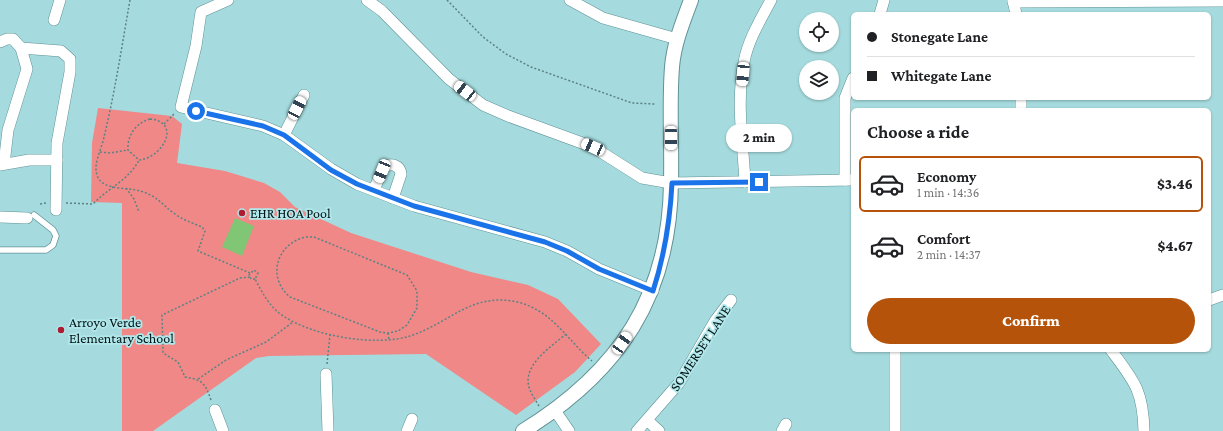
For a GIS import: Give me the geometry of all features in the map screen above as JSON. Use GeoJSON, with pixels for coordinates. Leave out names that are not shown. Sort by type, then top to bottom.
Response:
{"type":"FeatureCollection","features":[{"type":"Feature","properties":{"kind":"street"},"geometry":{"type":"LineString","coordinates":[[54,20],[60,0]]}},
{"type":"Feature","properties":{"kind":"street"},"geometry":{"type":"LineString","coordinates":[[228,0],[201,12],[196,46],[181,107],[263,126],[284,135],[331,170],[357,184],[393,198],[444,214],[545,242],[567,251],[599,269],[653,291]]}},
{"type":"Feature","properties":{"kind":"street"},"geometry":{"type":"LineString","coordinates":[[367,0],[382,11],[449,79],[483,105],[508,116],[593,147],[642,178],[672,183],[849,180],[845,98],[851,83]]}},
{"type":"Feature","properties":{"kind":"street"},"geometry":{"type":"LineString","coordinates":[[570,0],[603,18],[677,40]]}},
{"type":"Feature","properties":{"kind":"street"},"geometry":{"type":"LineString","coordinates":[[523,431],[585,386],[616,352],[634,326],[653,291],[667,240],[672,183],[672,66],[677,40],[691,0]]}},
{"type":"Feature","properties":{"kind":"street"},"geometry":{"type":"LineString","coordinates":[[745,182],[740,100],[744,61],[754,34],[771,0]]}},
{"type":"Feature","properties":{"kind":"street"},"geometry":{"type":"LineString","coordinates":[[881,12],[884,0]]}},
{"type":"Feature","properties":{"kind":"street"},"geometry":{"type":"LineString","coordinates":[[1016,12],[1013,1],[1223,1]]}},
{"type":"Feature","properties":{"kind":"street"},"geometry":{"type":"LineString","coordinates":[[0,42],[7,39],[13,39],[21,48],[27,69],[8,130],[2,164],[29,160],[57,160]]}},
{"type":"Feature","properties":{"kind":"street"},"geometry":{"type":"LineString","coordinates":[[21,48],[61,51],[70,60],[70,72],[57,143],[56,207]]}},
{"type":"Feature","properties":{"kind":"street"},"geometry":{"type":"LineString","coordinates":[[284,135],[304,95]]}},
{"type":"Feature","properties":{"kind":"street"},"geometry":{"type":"LineString","coordinates":[[374,190],[383,168],[390,164],[396,165],[401,170],[401,174],[393,198]]}},
{"type":"Feature","properties":{"kind":"street"},"geometry":{"type":"LineString","coordinates":[[0,217],[30,216]]}},
{"type":"Feature","properties":{"kind":"street"},"geometry":{"type":"LineString","coordinates":[[1211,299],[1223,295]]}},
{"type":"Feature","properties":{"kind":"street","name":"SOMERSET LANE"},"geometry":{"type":"LineString","coordinates":[[637,431],[648,421],[679,384],[715,321],[731,300]]}},
{"type":"Feature","properties":{"kind":"street"},"geometry":{"type":"LineString","coordinates":[[895,352],[895,431]]}},
{"type":"Feature","properties":{"kind":"street"},"geometry":{"type":"LineString","coordinates":[[1113,352],[1136,383],[1144,408],[1144,431]]}},
{"type":"Feature","properties":{"kind":"street"},"geometry":{"type":"LineString","coordinates":[[326,374],[328,431]]}},
{"type":"Feature","properties":{"kind":"street"},"geometry":{"type":"LineString","coordinates":[[215,410],[223,431]]}},
{"type":"Feature","properties":{"kind":"street"},"geometry":{"type":"LineString","coordinates":[[550,412],[569,431]]}},
{"type":"Feature","properties":{"kind":"street"},"geometry":{"type":"LineString","coordinates":[[407,431],[412,419]]}},
{"type":"Feature","properties":{"kind":"street"},"geometry":{"type":"LineString","coordinates":[[648,421],[659,431]]}},
{"type":"Feature","properties":{"kind":"lane"},"geometry":{"type":"LineString","coordinates":[[0,250],[46,250],[53,245],[56,236],[53,230],[30,216]]}},
{"type":"Feature","properties":{"kind":"path"},"geometry":{"type":"LineString","coordinates":[[130,0],[100,152],[97,175],[99,180],[113,188],[126,188],[142,191],[161,200],[175,214],[202,227],[205,230],[198,251],[250,272],[254,270],[258,272],[258,276],[255,279]]}},
{"type":"Feature","properties":{"kind":"path"},"geometry":{"type":"LineString","coordinates":[[447,0],[483,37],[506,54],[531,67],[632,103],[655,104]]}},
{"type":"Feature","properties":{"kind":"path"},"geometry":{"type":"LineString","coordinates":[[164,124],[181,107]]}},
{"type":"Feature","properties":{"kind":"path"},"geometry":{"type":"LineString","coordinates":[[128,150],[129,138],[136,127],[142,122],[158,120],[164,124],[167,133],[163,147],[151,158],[139,160]]}},
{"type":"Feature","properties":{"kind":"path"},"geometry":{"type":"LineString","coordinates":[[100,152],[110,153],[128,150]]}},
{"type":"Feature","properties":{"kind":"path"},"geometry":{"type":"LineString","coordinates":[[128,150],[139,160]]}},
{"type":"Feature","properties":{"kind":"path"},"geometry":{"type":"LineString","coordinates":[[40,204],[56,207],[93,204],[104,193],[113,188],[120,180],[133,172],[139,160]]}},
{"type":"Feature","properties":{"kind":"path"},"geometry":{"type":"LineString","coordinates":[[126,188],[134,199],[139,212]]}},
{"type":"Feature","properties":{"kind":"path"},"geometry":{"type":"LineString","coordinates":[[314,237],[407,275],[417,290],[417,308],[407,325],[398,331],[388,333],[380,332],[290,296],[285,292],[277,276],[276,266],[279,255],[285,247],[298,239],[314,237]]}},
{"type":"Feature","properties":{"kind":"path"},"geometry":{"type":"LineString","coordinates":[[250,272],[250,277]]}},
{"type":"Feature","properties":{"kind":"path"},"geometry":{"type":"LineString","coordinates":[[208,391],[204,383],[198,379],[185,377],[178,362],[163,353],[162,315],[240,278],[250,277],[255,279],[267,302],[279,313],[293,322],[330,335],[353,339],[389,340],[425,330],[442,322],[457,311],[475,303],[496,300],[517,302],[534,308],[551,318],[582,353],[592,361]]}},
{"type":"Feature","properties":{"kind":"path"},"geometry":{"type":"LineString","coordinates":[[198,379],[226,360],[266,342],[293,322]]}},
{"type":"Feature","properties":{"kind":"path"},"geometry":{"type":"LineString","coordinates":[[388,333],[389,340]]}},
{"type":"Feature","properties":{"kind":"path"},"geometry":{"type":"LineString","coordinates":[[550,412],[529,388],[529,375],[534,362],[566,334]]}},
{"type":"Feature","properties":{"kind":"path"},"geometry":{"type":"LineString","coordinates":[[327,356],[330,335]]}},
{"type":"Feature","properties":{"kind":"shaded area"},"geometry":{"type":"Polygon","coordinates":[[[98,108],[172,116],[182,124],[177,163],[225,171],[264,183],[280,192],[295,207],[351,233],[471,272],[528,285],[558,299],[601,344],[575,372],[516,415],[426,354],[269,356],[256,358],[153,431],[122,431],[122,203],[91,202],[92,143],[98,108]]]}},
{"type":"Feature","properties":{"kind":"shaded area"},"geometry":{"type":"Polygon","coordinates":[[[235,218],[254,226],[242,256],[222,247],[235,218]]]}},
{"type":"Feature","properties":{"kind":"place","name":"EHR HOA Pool"},"geometry":{"type":"Point","coordinates":[242,213]}},
{"type":"Feature","properties":{"kind":"place","name":"Arroyo Verde Elementary School"},"geometry":{"type":"Point","coordinates":[61,330]}},
{"type":"Feature","properties":{"kind":"route"},"geometry":{"type":"LineString","coordinates":[[196,111],[263,126],[284,135],[331,170],[357,184],[414,206],[545,242],[567,251],[599,269],[653,291],[667,240],[672,183],[759,182]]}}]}
